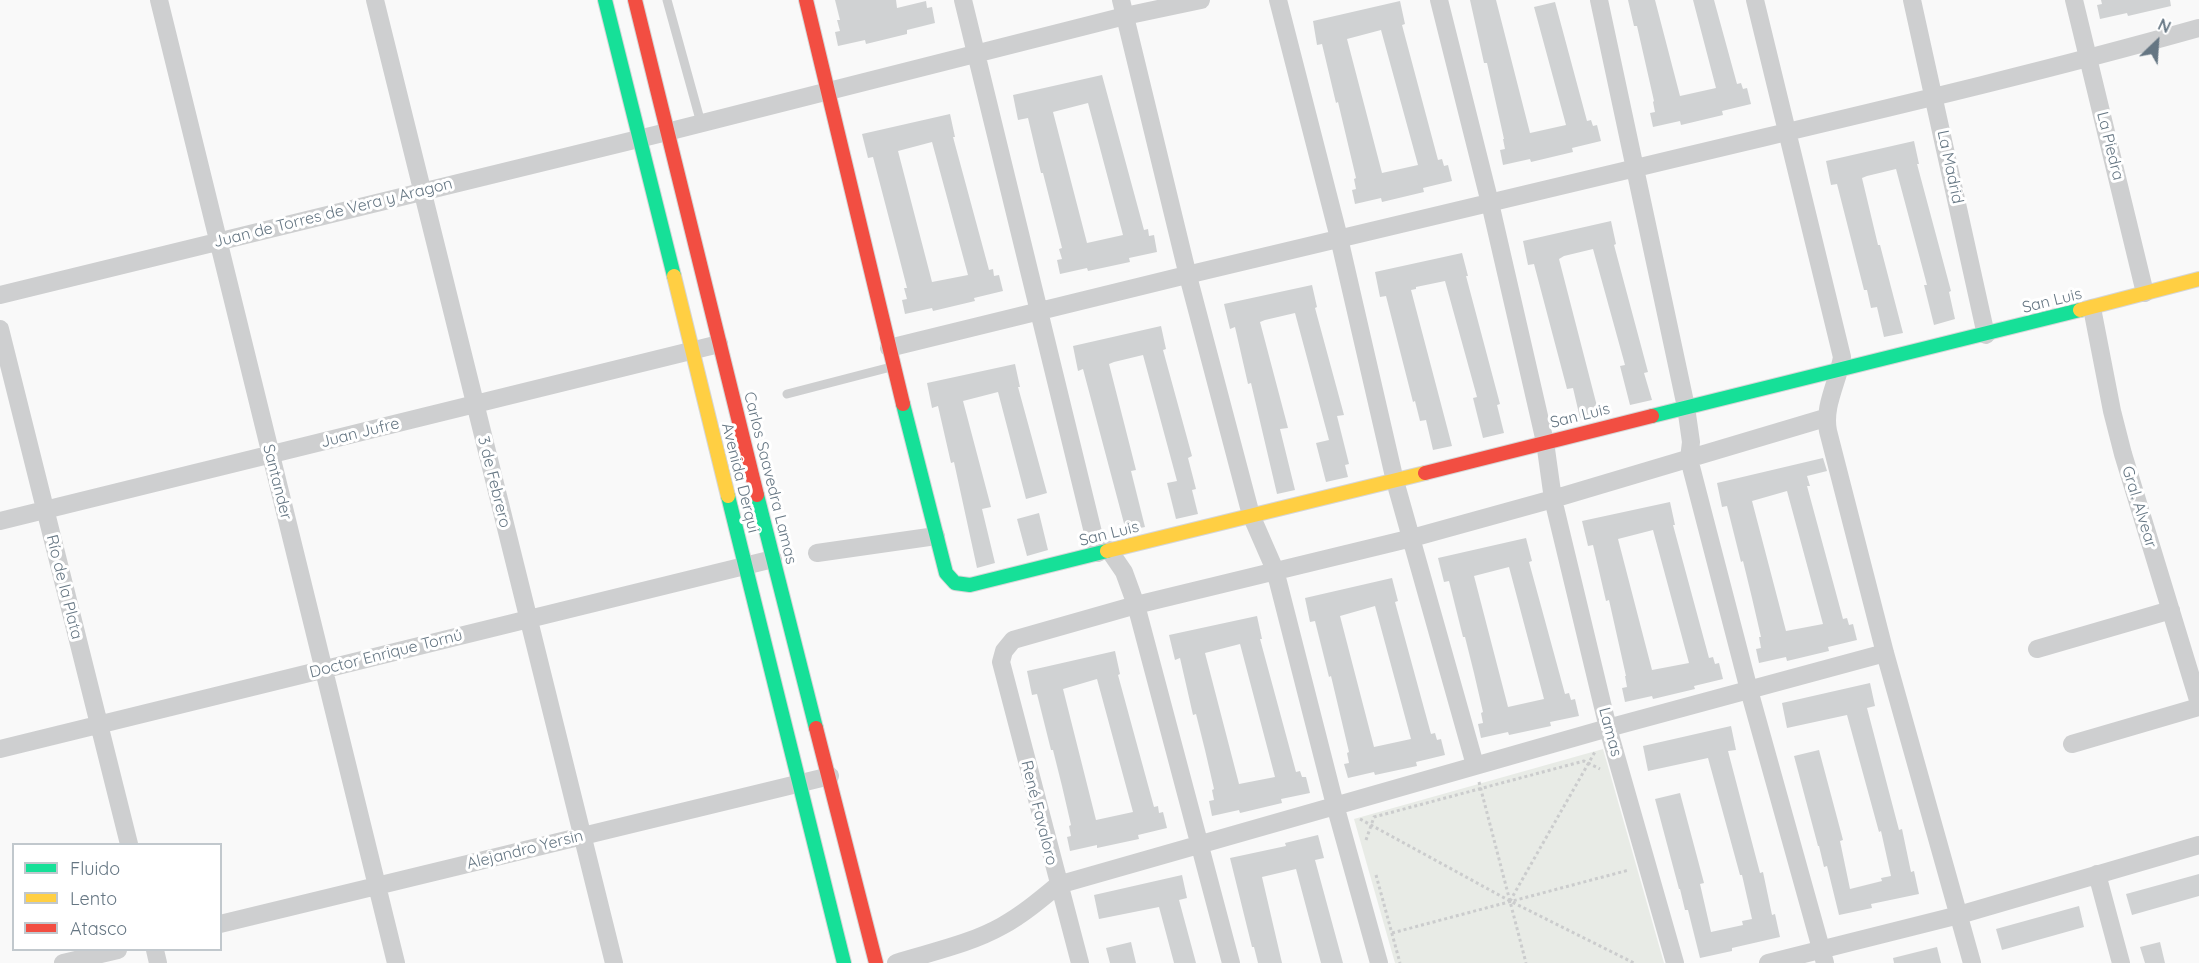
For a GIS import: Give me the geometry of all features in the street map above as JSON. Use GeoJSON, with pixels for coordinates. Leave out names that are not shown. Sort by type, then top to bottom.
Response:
{"type":"FeatureCollection","features":[{"type":"Feature","properties":{"kind":"main road","name":"Avenida Derqui"},"geometry":{"type":"LineString","coordinates":[[605,0],[844,963]]}},
{"type":"Feature","properties":{"kind":"main road","name":"Carlos Saavedra Lamas"},"geometry":{"type":"LineString","coordinates":[[635,0],[719,344],[876,963]]}},
{"type":"Feature","properties":{"kind":"main road"},"geometry":{"type":"LineString","coordinates":[[806,0],[936,536]]}},
{"type":"Feature","properties":{"kind":"main road","name":"San Luis"},"geometry":{"type":"LineString","coordinates":[[936,536],[946,573],[955,583],[970,585],[1986,335],[2199,279]]}},
{"type":"Feature","properties":{"kind":"street","name":"Santander"},"geometry":{"type":"LineString","coordinates":[[159,0],[396,963]]}},
{"type":"Feature","properties":{"kind":"street","name":"3 de Febrero"},"geometry":{"type":"LineString","coordinates":[[375,0],[614,963]]}},
{"type":"Feature","properties":{"kind":"street"},"geometry":{"type":"LineString","coordinates":[[963,0],[1038,311],[1103,552],[1124,572],[1136,605],[1231,963]]}},
{"type":"Feature","properties":{"kind":"street","name":"Juan de Torres de Vera y Aragon"},"geometry":{"type":"LineString","coordinates":[[0,295],[828,92],[976,53],[1123,8],[1201,0]]}},
{"type":"Feature","properties":{"kind":"street"},"geometry":{"type":"LineString","coordinates":[[1278,0],[1339,238],[1395,481],[1475,765]]}},
{"type":"Feature","properties":{"kind":"street","name":"Lamas"},"geometry":{"type":"LineString","coordinates":[[1439,0],[1490,203],[1545,442],[1553,499],[1608,728],[1675,963]]}},
{"type":"Feature","properties":{"kind":"street"},"geometry":{"type":"LineString","coordinates":[[1599,0],[1686,407],[1691,442],[1689,459],[1749,690],[1823,956]]}},
{"type":"Feature","properties":{"kind":"street"},"geometry":{"type":"LineString","coordinates":[[1755,0],[1842,357],[1826,418],[1885,653],[1972,963]]}},
{"type":"Feature","properties":{"kind":"street","name":"La Madrid"},"geometry":{"type":"LineString","coordinates":[[1912,0],[1986,335]]}},
{"type":"Feature","properties":{"kind":"street","name":"La Piedra"},"geometry":{"type":"LineString","coordinates":[[2074,0],[2145,293]]}},
{"type":"Feature","properties":{"kind":"street"},"geometry":{"type":"LineString","coordinates":[[1123,8],[1188,276],[1251,515],[1275,570],[1335,805],[1379,963]]}},
{"type":"Feature","properties":{"kind":"street"},"geometry":{"type":"LineString","coordinates":[[889,348],[1339,238],[1934,97],[2088,59],[2199,28]]}},
{"type":"Feature","properties":{"kind":"street","name":"Gral. Alvear"},"geometry":{"type":"LineString","coordinates":[[2092,308],[2112,411],[2123,453],[2199,703]]}},
{"type":"Feature","properties":{"kind":"street","name":"Río de la Plata"},"geometry":{"type":"LineString","coordinates":[[0,329],[129,843]]}},
{"type":"Feature","properties":{"kind":"street","name":"Juan Jufre"},"geometry":{"type":"LineString","coordinates":[[0,521],[719,344]]}},
{"type":"Feature","properties":{"kind":"street"},"geometry":{"type":"LineString","coordinates":[[1136,605],[1412,538],[1826,418]]}},
{"type":"Feature","properties":{"kind":"street"},"geometry":{"type":"LineString","coordinates":[[817,553],[936,536]]}},
{"type":"Feature","properties":{"kind":"street","name":"Doctor Enrique Tornú"},"geometry":{"type":"LineString","coordinates":[[0,749],[773,559]]}},
{"type":"Feature","properties":{"kind":"street","name":"René Favaloro"},"geometry":{"type":"LineString","coordinates":[[1080,963],[1001,662],[1004,651],[1013,640],[1136,605]]}},
{"type":"Feature","properties":{"kind":"street"},"geometry":{"type":"LineString","coordinates":[[2037,649],[2171,610]]}},
{"type":"Feature","properties":{"kind":"street"},"geometry":{"type":"LineString","coordinates":[[896,963],[970,940],[1002,927],[1058,885],[1475,765],[1885,653]]}},
{"type":"Feature","properties":{"kind":"street"},"geometry":{"type":"LineString","coordinates":[[2072,744],[2199,707]]}},
{"type":"Feature","properties":{"kind":"street","name":"Alejandro Yersin"},"geometry":{"type":"LineString","coordinates":[[222,924],[830,776]]}},
{"type":"Feature","properties":{"kind":"street"},"geometry":{"type":"LineString","coordinates":[[1768,963],[1823,956],[2199,845]]}},
{"type":"Feature","properties":{"kind":"street"},"geometry":{"type":"LineString","coordinates":[[2097,874],[2121,963]]}},
{"type":"Feature","properties":{"kind":"street"},"geometry":{"type":"LineString","coordinates":[[63,963],[114,951]]}},
{"type":"Feature","properties":{"kind":"lane"},"geometry":{"type":"LineString","coordinates":[[667,0],[701,123]]}},
{"type":"Feature","properties":{"kind":"lane"},"geometry":{"type":"LineString","coordinates":[[787,394],[893,366]]}},
{"type":"Feature","properties":{"kind":"path"},"geometry":{"type":"LineString","coordinates":[[1510,901],[1608,728]]}},
{"type":"Feature","properties":{"kind":"path"},"geometry":{"type":"LineString","coordinates":[[1368,849],[1365,839],[1374,817],[1584,761],[1600,768],[1603,780]]}},
{"type":"Feature","properties":{"kind":"path"},"geometry":{"type":"LineString","coordinates":[[1475,765],[1526,963]]}},
{"type":"Feature","properties":{"kind":"path"},"geometry":{"type":"LineString","coordinates":[[1335,805],[1510,901],[1634,963]]}},
{"type":"Feature","properties":{"kind":"path"},"geometry":{"type":"LineString","coordinates":[[1372,938],[1647,865]]}},
{"type":"Feature","properties":{"kind":"path"},"geometry":{"type":"LineString","coordinates":[[1374,870],[1400,963]]}},
{"type":"Feature","properties":{"kind":"shaded area"},"geometry":{"type":"Polygon","coordinates":[[[1603,749],[1664,963],[1395,963],[1354,819],[1603,749]]]}},
{"type":"Feature","properties":{"kind":"building"},"geometry":{"type":"Polygon","coordinates":[[[835,0],[896,0],[897,8],[926,1],[927,8],[932,7],[935,23],[907,30],[907,34],[866,44],[865,40],[838,46],[835,32],[840,31],[837,20],[840,20],[835,0]]]}},
{"type":"Feature","properties":{"kind":"building"},"geometry":{"type":"Polygon","coordinates":[[[1470,0],[1496,0],[1530,133],[1566,125],[1534,7],[1555,2],[1587,121],[1591,120],[1593,126],[1597,125],[1601,141],[1572,148],[1573,152],[1531,162],[1530,159],[1503,165],[1500,150],[1505,149],[1504,139],[1470,0]]]}},
{"type":"Feature","properties":{"kind":"building"},"geometry":{"type":"Polygon","coordinates":[[[1628,0],[1655,0],[1680,96],[1716,88],[1693,0],[1714,0],[1737,84],[1741,83],[1743,89],[1747,88],[1751,104],[1722,111],[1723,115],[1681,125],[1680,121],[1653,127],[1650,113],[1655,112],[1654,101],[1637,26],[1634,26],[1628,0]]]}},
{"type":"Feature","properties":{"kind":"building"},"geometry":{"type":"Polygon","coordinates":[[[2101,0],[2170,0],[2171,6],[2128,16],[2127,13],[2100,19],[2097,5],[2102,4],[2101,0]]]}},
{"type":"Feature","properties":{"kind":"building"},"geometry":{"type":"Polygon","coordinates":[[[1400,1],[1405,24],[1402,25],[1438,160],[1442,159],[1444,166],[1448,165],[1452,181],[1423,188],[1424,192],[1382,202],[1381,198],[1355,204],[1352,190],[1356,189],[1354,179],[1356,178],[1338,102],[1336,103],[1322,44],[1317,45],[1313,21],[1400,1]],[[1381,30],[1347,39],[1382,173],[1418,165],[1381,30]]]}},
{"type":"Feature","properties":{"kind":"building"},"geometry":{"type":"Polygon","coordinates":[[[1102,75],[1144,230],[1148,229],[1149,236],[1154,235],[1157,252],[1129,258],[1130,262],[1060,274],[1057,260],[1062,259],[1059,249],[1062,248],[1043,173],[1041,173],[1028,118],[1018,120],[1013,95],[1102,75]],[[1088,103],[1053,112],[1087,243],[1123,235],[1088,103]]]}},
{"type":"Feature","properties":{"kind":"building"},"geometry":{"type":"Polygon","coordinates":[[[950,114],[955,137],[953,137],[989,270],[993,269],[994,276],[999,275],[1003,291],[974,298],[975,301],[933,311],[932,308],[905,314],[902,300],[907,299],[904,288],[907,288],[873,157],[868,158],[862,134],[950,114]],[[932,142],[898,151],[932,282],[968,275],[932,142]]]}},
{"type":"Feature","properties":{"kind":"building"},"geometry":{"type":"Polygon","coordinates":[[[1914,141],[1919,164],[1917,164],[1951,291],[1949,292],[1955,319],[1934,325],[1924,285],[1927,285],[1896,169],[1867,176],[1862,178],[1903,333],[1884,337],[1877,307],[1871,308],[1867,290],[1864,290],[1837,184],[1831,185],[1826,161],[1914,141]]]}},
{"type":"Feature","properties":{"kind":"building"},"geometry":{"type":"Polygon","coordinates":[[[1611,221],[1616,244],[1614,245],[1648,372],[1644,373],[1652,400],[1630,405],[1620,366],[1625,365],[1593,249],[1564,256],[1559,259],[1599,414],[1580,418],[1573,388],[1567,389],[1534,264],[1528,265],[1523,241],[1611,221]]]}},
{"type":"Feature","properties":{"kind":"building"},"geometry":{"type":"Polygon","coordinates":[[[1462,253],[1500,404],[1497,405],[1504,433],[1483,438],[1473,398],[1477,397],[1445,281],[1416,287],[1411,290],[1452,446],[1433,450],[1426,420],[1420,421],[1415,401],[1413,402],[1386,296],[1380,297],[1375,272],[1462,253]]]}},
{"type":"Feature","properties":{"kind":"building"},"geometry":{"type":"Polygon","coordinates":[[[1312,285],[1317,307],[1315,308],[1344,415],[1337,416],[1349,464],[1345,465],[1348,477],[1326,482],[1316,443],[1329,440],[1295,313],[1265,320],[1260,322],[1288,428],[1280,429],[1295,490],[1277,494],[1251,383],[1248,384],[1235,327],[1230,329],[1224,304],[1312,285]]]}},
{"type":"Feature","properties":{"kind":"building"},"geometry":{"type":"Polygon","coordinates":[[[1161,326],[1166,349],[1163,350],[1192,456],[1188,458],[1196,489],[1192,490],[1198,514],[1176,519],[1167,483],[1177,481],[1143,355],[1109,364],[1136,470],[1131,471],[1145,527],[1126,531],[1083,369],[1078,371],[1073,346],[1161,326]]]}},
{"type":"Feature","properties":{"kind":"building"},"geometry":{"type":"Polygon","coordinates":[[[1015,364],[1020,387],[1018,387],[1047,493],[1026,499],[998,392],[963,401],[991,507],[982,509],[995,563],[977,568],[954,462],[951,463],[938,406],[932,408],[927,383],[1015,364]]]}},
{"type":"Feature","properties":{"kind":"building"},"geometry":{"type":"Polygon","coordinates":[[[1823,458],[1827,471],[1807,476],[1810,486],[1807,486],[1843,619],[1847,618],[1849,625],[1853,624],[1857,640],[1828,647],[1829,651],[1787,661],[1786,657],[1759,663],[1756,649],[1761,648],[1759,637],[1761,637],[1752,598],[1727,506],[1722,507],[1717,483],[1823,458]],[[1787,491],[1752,501],[1786,631],[1823,624],[1787,491]]]}},
{"type":"Feature","properties":{"kind":"building"},"geometry":{"type":"Polygon","coordinates":[[[1670,502],[1675,525],[1673,525],[1709,658],[1713,657],[1715,664],[1719,663],[1723,679],[1694,686],[1695,689],[1653,699],[1652,696],[1625,702],[1622,688],[1627,687],[1626,676],[1609,600],[1606,601],[1593,545],[1588,546],[1582,521],[1670,502]],[[1653,530],[1618,539],[1652,670],[1689,663],[1653,530]]]}},
{"type":"Feature","properties":{"kind":"building"},"geometry":{"type":"Polygon","coordinates":[[[1039,513],[1048,550],[1027,556],[1017,519],[1039,513]]]}},
{"type":"Feature","properties":{"kind":"building"},"geometry":{"type":"Polygon","coordinates":[[[1526,538],[1532,561],[1529,562],[1565,694],[1569,693],[1571,700],[1575,699],[1579,716],[1550,722],[1551,726],[1481,738],[1478,724],[1483,723],[1481,713],[1483,712],[1474,673],[1449,581],[1444,582],[1438,558],[1526,538]],[[1509,567],[1474,576],[1508,707],[1544,699],[1509,567]]]}},
{"type":"Feature","properties":{"kind":"building"},"geometry":{"type":"Polygon","coordinates":[[[1392,578],[1398,601],[1395,602],[1431,734],[1435,733],[1437,740],[1441,739],[1445,755],[1416,762],[1417,766],[1348,778],[1344,764],[1349,763],[1347,753],[1349,752],[1331,676],[1329,677],[1315,621],[1310,622],[1305,598],[1392,578]],[[1375,606],[1340,616],[1374,747],[1411,739],[1375,606]]]}},
{"type":"Feature","properties":{"kind":"building"},"geometry":{"type":"Polygon","coordinates":[[[1257,616],[1262,639],[1260,639],[1296,772],[1300,771],[1302,777],[1306,777],[1310,793],[1281,799],[1282,803],[1240,813],[1239,810],[1212,816],[1209,801],[1214,800],[1212,790],[1214,789],[1205,750],[1196,714],[1193,715],[1180,658],[1175,660],[1169,635],[1257,616]],[[1240,644],[1205,653],[1239,784],[1275,777],[1240,644]]]}},
{"type":"Feature","properties":{"kind":"building"},"geometry":{"type":"Polygon","coordinates":[[[1115,651],[1120,674],[1118,675],[1154,807],[1158,806],[1159,813],[1163,812],[1167,828],[1138,835],[1139,839],[1070,851],[1067,837],[1071,836],[1069,826],[1071,825],[1062,786],[1037,694],[1032,695],[1027,671],[1115,651]],[[1097,679],[1063,689],[1096,820],[1133,812],[1097,679]]]}},
{"type":"Feature","properties":{"kind":"building"},"geometry":{"type":"Polygon","coordinates":[[[1870,683],[1875,706],[1867,708],[1899,830],[1902,829],[1911,872],[1914,871],[1919,894],[1871,904],[1872,908],[1839,915],[1794,756],[1819,750],[1843,840],[1840,841],[1850,889],[1882,881],[1881,878],[1891,876],[1881,831],[1879,832],[1847,715],[1787,728],[1782,703],[1870,683]]]}},
{"type":"Feature","properties":{"kind":"building"},"geometry":{"type":"Polygon","coordinates":[[[1731,726],[1736,750],[1728,751],[1760,873],[1763,872],[1772,915],[1775,914],[1780,937],[1700,958],[1655,799],[1680,793],[1704,883],[1700,884],[1711,932],[1743,925],[1742,921],[1752,919],[1742,875],[1740,875],[1708,758],[1648,771],[1643,746],[1731,726]]]}},
{"type":"Feature","properties":{"kind":"building"},"geometry":{"type":"Polygon","coordinates":[[[1318,835],[1324,858],[1315,860],[1343,963],[1321,963],[1296,869],[1262,877],[1282,963],[1258,963],[1230,858],[1286,846],[1285,843],[1318,835]]]}},
{"type":"Feature","properties":{"kind":"building"},"geometry":{"type":"Polygon","coordinates":[[[2199,874],[2199,896],[2132,915],[2126,894],[2199,874]]]}},
{"type":"Feature","properties":{"kind":"building"},"geometry":{"type":"Polygon","coordinates":[[[1182,875],[1187,898],[1179,900],[1196,963],[1174,963],[1159,907],[1099,919],[1094,895],[1182,875]]]}},
{"type":"Feature","properties":{"kind":"building"},"geometry":{"type":"Polygon","coordinates":[[[2079,906],[2084,927],[2002,950],[1996,929],[2079,906]]]}},
{"type":"Feature","properties":{"kind":"building"},"geometry":{"type":"Polygon","coordinates":[[[1131,942],[1136,963],[1110,963],[1106,948],[1131,942]]]}},
{"type":"Feature","properties":{"kind":"building"},"geometry":{"type":"Polygon","coordinates":[[[2160,942],[2165,963],[2145,963],[2140,947],[2160,942]]]}},
{"type":"Feature","properties":{"kind":"building"},"geometry":{"type":"Polygon","coordinates":[[[1937,947],[1941,963],[1894,963],[1893,958],[1937,947]]]}},
{"type":"Feature","properties":{"kind":"traffic: fast"},"geometry":{"type":"LineString","coordinates":[[605,0],[674,276]]}},
{"type":"Feature","properties":{"kind":"traffic: fast"},"geometry":{"type":"LineString","coordinates":[[1652,416],[2080,310]]}},
{"type":"Feature","properties":{"kind":"traffic: fast"},"geometry":{"type":"LineString","coordinates":[[903,404],[946,573],[955,583],[970,585],[1107,551]]}},
{"type":"Feature","properties":{"kind":"traffic: fast"},"geometry":{"type":"LineString","coordinates":[[757,495],[816,728]]}},
{"type":"Feature","properties":{"kind":"traffic: fast"},"geometry":{"type":"LineString","coordinates":[[728,496],[844,963]]}},
{"type":"Feature","properties":{"kind":"traffic: slow"},"geometry":{"type":"LineString","coordinates":[[674,276],[728,496]]}},
{"type":"Feature","properties":{"kind":"traffic: slow"},"geometry":{"type":"LineString","coordinates":[[2080,310],[2199,279]]}},
{"type":"Feature","properties":{"kind":"traffic: slow"},"geometry":{"type":"LineString","coordinates":[[1107,551],[1425,473]]}},
{"type":"Feature","properties":{"kind":"traffic: jam"},"geometry":{"type":"LineString","coordinates":[[635,0],[757,495]]}},
{"type":"Feature","properties":{"kind":"traffic: jam"},"geometry":{"type":"LineString","coordinates":[[806,0],[903,404]]}},
{"type":"Feature","properties":{"kind":"traffic: jam"},"geometry":{"type":"LineString","coordinates":[[1425,473],[1652,416]]}},
{"type":"Feature","properties":{"kind":"traffic: jam"},"geometry":{"type":"LineString","coordinates":[[816,728],[876,963]]}}]}
